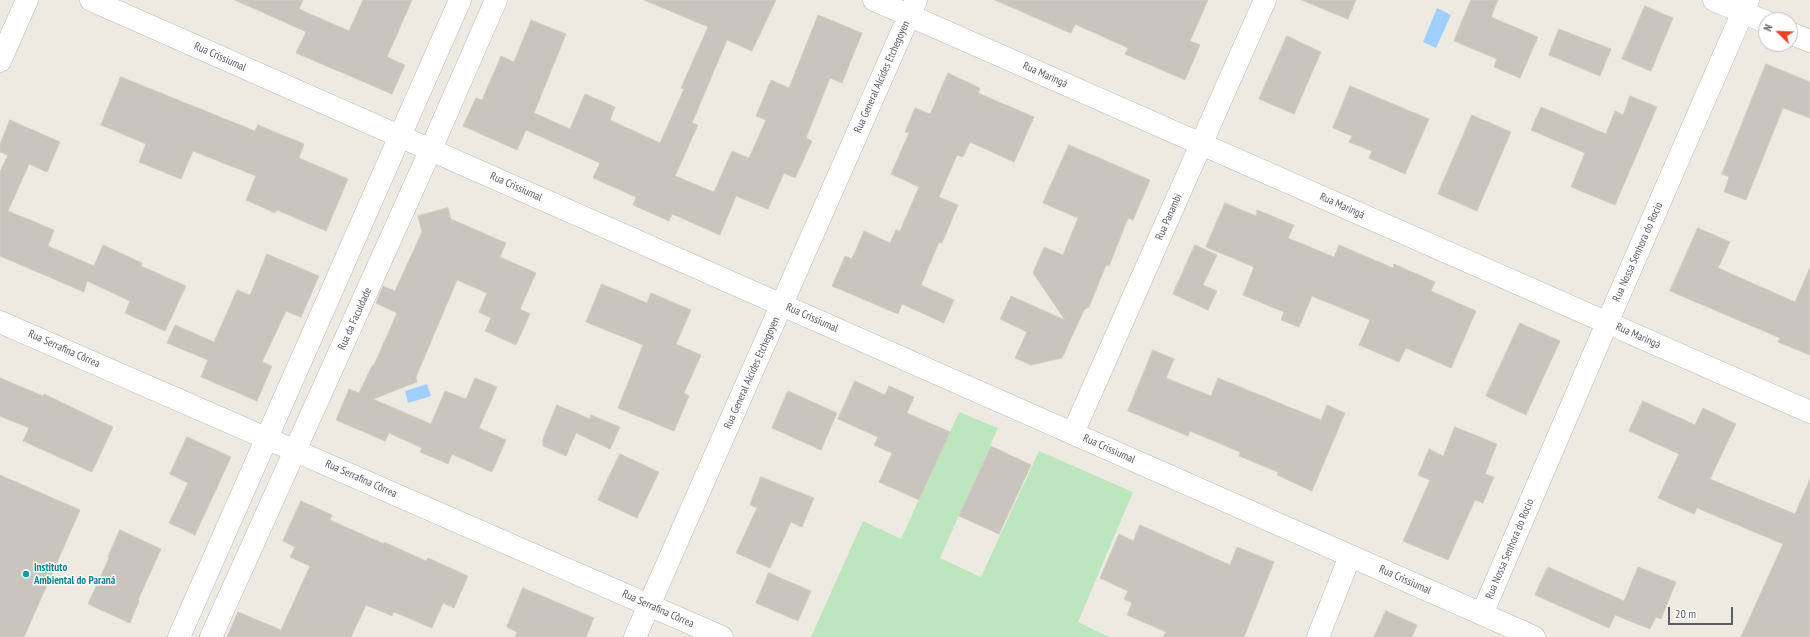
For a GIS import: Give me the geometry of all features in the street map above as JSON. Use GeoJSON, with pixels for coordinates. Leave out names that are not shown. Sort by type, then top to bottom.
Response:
{"type":"FeatureCollection","features":[{"type":"Feature","properties":{"kind":"street"},"geometry":{"type":"LineString","coordinates":[[0,61],[27,0]]}},
{"type":"Feature","properties":{"kind":"street","name":"Rua Crissiumal"},"geometry":{"type":"LineString","coordinates":[[91,0],[1534,637]]}},
{"type":"Feature","properties":{"kind":"street"},"geometry":{"type":"LineString","coordinates":[[179,637],[460,0]]}},
{"type":"Feature","properties":{"kind":"street","name":"Rua da Faculdade"},"geometry":{"type":"LineString","coordinates":[[211,637],[431,149],[496,0]]}},
{"type":"Feature","properties":{"kind":"street","name":"Rua Maringá"},"geometry":{"type":"LineString","coordinates":[[874,0],[913,8],[1201,144],[1810,412]]}},
{"type":"Feature","properties":{"kind":"street","name":"Rua Panambi"},"geometry":{"type":"LineString","coordinates":[[1073,434],[1265,0]]}},
{"type":"Feature","properties":{"kind":"street"},"geometry":{"type":"LineString","coordinates":[[1714,0],[1746,6],[1758,16]]}},
{"type":"Feature","properties":{"kind":"street","name":"Rua Nossa Senhora do Rocio"},"geometry":{"type":"LineString","coordinates":[[1482,614],[1607,323],[1746,6]]}},
{"type":"Feature","properties":{"kind":"street","name":"Rua General Alcides Etchegoyen"},"geometry":{"type":"LineString","coordinates":[[636,637],[913,8]]}},
{"type":"Feature","properties":{"kind":"street"},"geometry":{"type":"LineString","coordinates":[[1798,36],[1810,41]]}},
{"type":"Feature","properties":{"kind":"street","name":"Rua Serrafina Côrrea"},"geometry":{"type":"LineString","coordinates":[[0,322],[722,637]]}},
{"type":"Feature","properties":{"kind":"street"},"geometry":{"type":"LineString","coordinates":[[1318,637],[1350,556]]}},
{"type":"Feature","properties":{"kind":"green space"},"geometry":{"type":"Polygon","coordinates":[[[959,412],[998,428],[940,558],[981,577],[1039,451],[1133,492],[1078,622],[1109,637],[811,637],[863,521],[901,539],[959,412]]]}},
{"type":"Feature","properties":{"kind":"water"},"geometry":{"type":"Polygon","coordinates":[[[1437,8],[1451,15],[1436,48],[1423,42],[1437,8]]]}},
{"type":"Feature","properties":{"kind":"water"},"geometry":{"type":"Polygon","coordinates":[[[427,384],[431,396],[408,403],[405,391],[427,384]]]}},
{"type":"Feature","properties":{"kind":"building"},"geometry":{"type":"Polygon","coordinates":[[[235,0],[303,0],[299,9],[349,31],[363,0],[412,0],[387,57],[405,65],[392,94],[296,53],[306,32],[235,0]]]}},
{"type":"Feature","properties":{"kind":"building"},"geometry":{"type":"Polygon","coordinates":[[[644,0],[776,0],[752,51],[727,40],[692,123],[698,125],[675,176],[714,192],[732,151],[749,158],[766,120],[756,116],[771,80],[789,88],[818,15],[862,33],[842,83],[830,78],[806,138],[812,141],[795,178],[784,173],[768,209],[736,196],[720,235],[672,214],[669,221],[633,205],[636,197],[593,178],[600,163],[526,130],[517,150],[463,126],[476,98],[482,100],[501,56],[514,62],[531,20],[566,34],[534,113],[570,129],[585,94],[615,107],[610,120],[660,143],[684,89],[681,88],[708,27],[644,0]]]}},
{"type":"Feature","properties":{"kind":"building"},"geometry":{"type":"Polygon","coordinates":[[[995,0],[1208,0],[1190,41],[1200,45],[1185,80],[1125,54],[1128,48],[1075,24],[1071,33],[995,0]]]}},
{"type":"Feature","properties":{"kind":"building"},"geometry":{"type":"Polygon","coordinates":[[[1302,0],[1356,0],[1348,19],[1302,0]]]}},
{"type":"Feature","properties":{"kind":"building"},"geometry":{"type":"Polygon","coordinates":[[[1471,0],[1498,0],[1491,17],[1538,37],[1520,78],[1494,67],[1497,59],[1454,41],[1471,0]]]}},
{"type":"Feature","properties":{"kind":"building"},"geometry":{"type":"Polygon","coordinates":[[[1645,6],[1673,18],[1651,71],[1622,59],[1645,6]]]}},
{"type":"Feature","properties":{"kind":"building"},"geometry":{"type":"Polygon","coordinates":[[[1559,29],[1611,49],[1600,76],[1549,55],[1559,29]]]}},
{"type":"Feature","properties":{"kind":"building"},"geometry":{"type":"Polygon","coordinates":[[[1287,36],[1321,52],[1294,114],[1259,99],[1287,36]]]}},
{"type":"Feature","properties":{"kind":"building"},"geometry":{"type":"Polygon","coordinates":[[[1766,64],[1810,82],[1810,118],[1783,108],[1746,200],[1724,192],[1729,177],[1722,174],[1766,64]]]}},
{"type":"Feature","properties":{"kind":"building"},"geometry":{"type":"Polygon","coordinates":[[[948,73],[980,88],[978,93],[1034,117],[1014,162],[970,142],[963,157],[957,155],[939,197],[958,205],[942,243],[939,242],[921,285],[954,300],[944,323],[902,304],[898,314],[832,286],[845,256],[852,259],[864,231],[890,243],[896,230],[900,231],[919,187],[891,174],[909,133],[905,132],[915,108],[930,114],[948,73]]]}},
{"type":"Feature","properties":{"kind":"building"},"geometry":{"type":"Polygon","coordinates":[[[121,77],[255,131],[258,125],[304,144],[299,158],[348,179],[326,231],[277,210],[275,213],[246,200],[256,176],[193,151],[181,179],[139,162],[146,144],[101,125],[121,77]]]}},
{"type":"Feature","properties":{"kind":"building"},"geometry":{"type":"Polygon","coordinates":[[[1350,86],[1429,119],[1405,174],[1369,158],[1372,151],[1349,142],[1352,136],[1333,128],[1350,86]]]}},
{"type":"Feature","properties":{"kind":"building"},"geometry":{"type":"Polygon","coordinates":[[[1630,96],[1657,107],[1615,205],[1571,187],[1585,153],[1531,130],[1541,107],[1606,134],[1615,111],[1623,115],[1630,96]]]}},
{"type":"Feature","properties":{"kind":"building"},"geometry":{"type":"Polygon","coordinates":[[[1472,115],[1511,132],[1477,211],[1438,194],[1472,115]]]}},
{"type":"Feature","properties":{"kind":"building"},"geometry":{"type":"Polygon","coordinates":[[[10,120],[60,142],[47,172],[29,164],[8,211],[54,230],[48,246],[94,266],[103,245],[142,263],[141,266],[186,286],[165,331],[125,313],[130,301],[87,281],[84,292],[0,256],[0,172],[8,155],[0,152],[0,144],[10,120]]]}},
{"type":"Feature","properties":{"kind":"building"},"geometry":{"type":"Polygon","coordinates":[[[1069,145],[1150,180],[1133,220],[1128,218],[1109,266],[1106,265],[1089,307],[1084,310],[1062,358],[1031,365],[1015,358],[1027,332],[1000,319],[1011,296],[1065,320],[1033,273],[1044,247],[1063,255],[1078,218],[1043,203],[1069,145]]]}},
{"type":"Feature","properties":{"kind":"building"},"geometry":{"type":"Polygon","coordinates":[[[1225,203],[1256,216],[1257,210],[1294,225],[1288,238],[1334,257],[1339,245],[1393,268],[1394,264],[1435,282],[1431,291],[1476,311],[1451,368],[1406,348],[1399,362],[1359,345],[1370,320],[1312,296],[1299,327],[1281,320],[1284,312],[1243,295],[1254,267],[1206,247],[1225,203]]]}},
{"type":"Feature","properties":{"kind":"building"},"geometry":{"type":"Polygon","coordinates":[[[448,208],[451,219],[506,243],[500,257],[536,273],[520,309],[530,314],[516,345],[485,331],[491,318],[479,312],[487,293],[457,280],[416,377],[417,382],[373,399],[431,424],[445,391],[466,399],[475,378],[497,387],[479,428],[506,440],[492,472],[452,454],[448,464],[420,452],[422,448],[389,433],[385,441],[336,420],[349,389],[359,393],[372,366],[374,365],[397,313],[376,303],[383,286],[395,291],[422,232],[418,216],[448,208]]]}},
{"type":"Feature","properties":{"kind":"building"},"geometry":{"type":"Polygon","coordinates":[[[1698,228],[1730,242],[1718,268],[1795,302],[1810,268],[1810,355],[1778,342],[1780,338],[1670,291],[1698,228]]]}},
{"type":"Feature","properties":{"kind":"building"},"geometry":{"type":"Polygon","coordinates":[[[1195,245],[1217,255],[1203,285],[1217,291],[1208,310],[1173,294],[1195,245]]]}},
{"type":"Feature","properties":{"kind":"building"},"geometry":{"type":"Polygon","coordinates":[[[267,254],[319,276],[301,317],[286,311],[262,362],[272,366],[257,401],[201,377],[208,360],[167,343],[175,325],[214,342],[237,290],[250,295],[267,254]]]}},
{"type":"Feature","properties":{"kind":"building"},"geometry":{"type":"Polygon","coordinates":[[[602,284],[647,303],[651,293],[691,310],[676,344],[701,355],[684,393],[689,396],[674,431],[618,408],[643,345],[586,322],[602,284]]]}},
{"type":"Feature","properties":{"kind":"building"},"geometry":{"type":"Polygon","coordinates":[[[1520,323],[1560,341],[1526,415],[1486,396],[1520,323]]]}},
{"type":"Feature","properties":{"kind":"building"},"geometry":{"type":"Polygon","coordinates":[[[1153,350],[1174,359],[1166,378],[1211,396],[1218,378],[1321,420],[1327,405],[1345,413],[1312,491],[1277,475],[1278,472],[1239,456],[1240,452],[1190,431],[1188,436],[1128,411],[1153,350]]]}},
{"type":"Feature","properties":{"kind":"building"},"geometry":{"type":"Polygon","coordinates":[[[0,378],[43,396],[44,394],[113,427],[92,472],[23,441],[29,428],[0,416],[0,378]]]}},
{"type":"Feature","properties":{"kind":"building"},"geometry":{"type":"Polygon","coordinates":[[[855,381],[885,395],[889,386],[914,397],[907,413],[950,432],[919,500],[879,482],[892,453],[874,445],[878,437],[838,419],[855,381]]]}},
{"type":"Feature","properties":{"kind":"building"},"geometry":{"type":"Polygon","coordinates":[[[788,391],[837,413],[821,450],[772,428],[788,391]]]}},
{"type":"Feature","properties":{"kind":"building"},"geometry":{"type":"Polygon","coordinates":[[[1643,401],[1695,425],[1703,408],[1736,424],[1710,479],[1795,514],[1810,479],[1810,637],[1741,637],[1783,544],[1697,508],[1694,514],[1658,498],[1679,454],[1629,431],[1643,401]]]}},
{"type":"Feature","properties":{"kind":"building"},"geometry":{"type":"Polygon","coordinates":[[[557,405],[590,419],[591,415],[620,427],[610,449],[576,433],[566,456],[543,446],[543,439],[557,405]]]}},
{"type":"Feature","properties":{"kind":"building"},"geometry":{"type":"Polygon","coordinates":[[[1455,427],[1497,444],[1485,474],[1494,477],[1483,503],[1475,500],[1448,560],[1403,541],[1430,480],[1418,475],[1429,449],[1443,456],[1455,427]]]}},
{"type":"Feature","properties":{"kind":"building"},"geometry":{"type":"Polygon","coordinates":[[[187,437],[231,457],[195,535],[169,523],[188,483],[170,474],[187,437]]]}},
{"type":"Feature","properties":{"kind":"building"},"geometry":{"type":"Polygon","coordinates":[[[991,446],[1031,465],[999,534],[959,516],[991,446]]]}},
{"type":"Feature","properties":{"kind":"building"},"geometry":{"type":"Polygon","coordinates":[[[620,454],[659,472],[637,518],[598,500],[620,454]]]}},
{"type":"Feature","properties":{"kind":"building","name":"Instituto Ambiental do Paraná"},"geometry":{"type":"Polygon","coordinates":[[[0,475],[80,510],[24,637],[0,637],[0,475]]]}},
{"type":"Feature","properties":{"kind":"building"},"geometry":{"type":"Polygon","coordinates":[[[761,477],[814,498],[802,527],[791,522],[770,568],[736,553],[757,508],[750,505],[761,477]]]}},
{"type":"Feature","properties":{"kind":"building"},"geometry":{"type":"Polygon","coordinates":[[[301,501],[332,515],[330,520],[384,544],[384,542],[426,561],[428,558],[468,576],[454,608],[443,603],[432,628],[394,612],[392,616],[366,605],[351,637],[227,637],[238,612],[281,630],[310,566],[290,557],[295,547],[283,541],[301,501]]]}},
{"type":"Feature","properties":{"kind":"building"},"geometry":{"type":"Polygon","coordinates":[[[1140,525],[1230,565],[1237,547],[1274,562],[1244,637],[1163,637],[1166,632],[1127,615],[1132,603],[1124,599],[1128,591],[1100,578],[1119,534],[1133,541],[1140,525]]]}},
{"type":"Feature","properties":{"kind":"building"},"geometry":{"type":"Polygon","coordinates":[[[120,530],[161,549],[138,600],[139,601],[130,623],[88,604],[120,530]]]}},
{"type":"Feature","properties":{"kind":"building"},"geometry":{"type":"Polygon","coordinates":[[[1548,567],[1624,601],[1638,567],[1676,582],[1661,619],[1656,617],[1650,629],[1615,615],[1609,628],[1535,595],[1548,567]]]}},
{"type":"Feature","properties":{"kind":"building"},"geometry":{"type":"Polygon","coordinates":[[[769,573],[811,591],[798,621],[756,603],[769,573]]]}},
{"type":"Feature","properties":{"kind":"building"},"geometry":{"type":"Polygon","coordinates":[[[523,588],[594,618],[586,637],[515,637],[517,632],[507,627],[523,588]]]}},
{"type":"Feature","properties":{"kind":"building"},"geometry":{"type":"Polygon","coordinates":[[[1386,611],[1417,625],[1412,637],[1374,637],[1386,611]]]}},
{"type":"Feature","properties":{"kind":"place","name":"Instituto Ambiental do Paraná"},"geometry":{"type":"Point","coordinates":[26,574]}}]}
